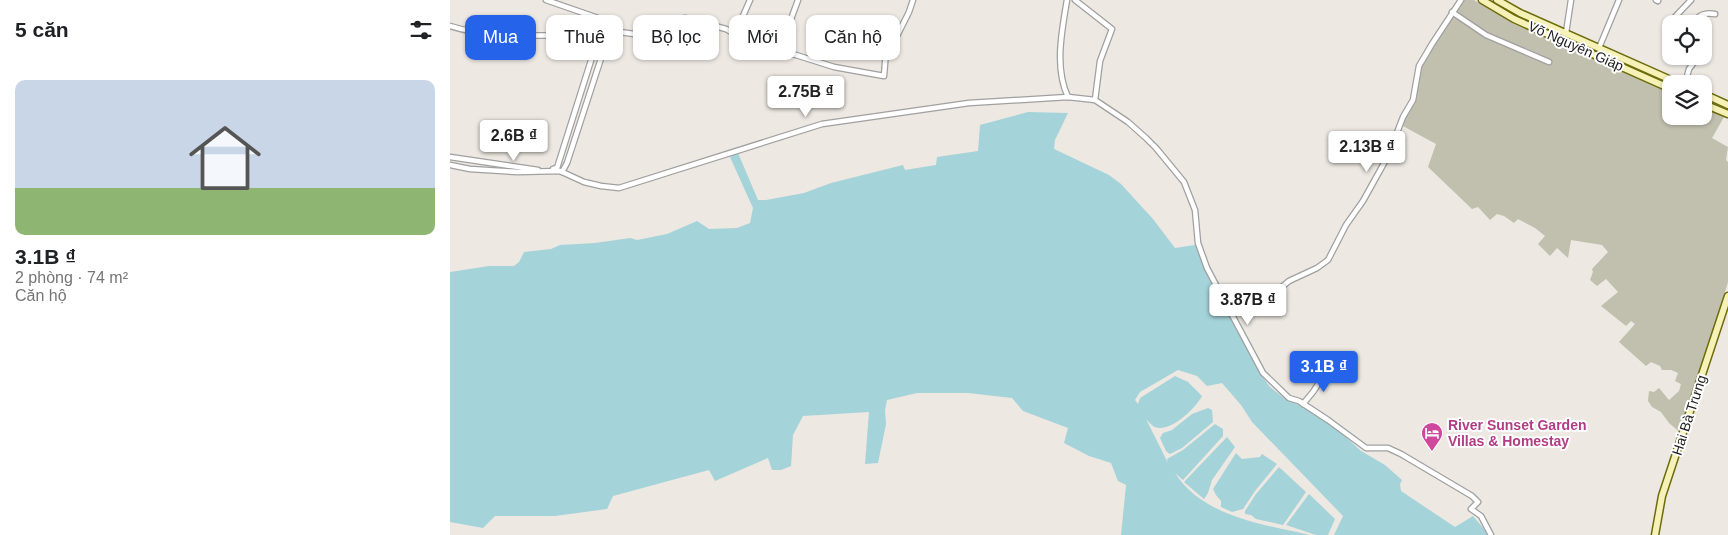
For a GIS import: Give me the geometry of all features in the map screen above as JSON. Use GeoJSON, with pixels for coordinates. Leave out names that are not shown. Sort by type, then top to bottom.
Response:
{"type":"FeatureCollection","features":[{"type":"Feature","properties":{"kind":"main road","name":"Võ Nguyên Giáp"},"geometry":{"type":"LineString","coordinates":[[1482,0],[1514,19],[1662,85]]}},
{"type":"Feature","properties":{"kind":"main road","name":"Võ Nguyên Giáp"},"geometry":{"type":"LineString","coordinates":[[1497,0],[1520,13],[1662,76]]}},
{"type":"Feature","properties":{"kind":"main road"},"geometry":{"type":"LineString","coordinates":[[1712,98],[1728,105]]}},
{"type":"Feature","properties":{"kind":"main road"},"geometry":{"type":"LineString","coordinates":[[1712,107],[1728,114]]}},
{"type":"Feature","properties":{"kind":"main road","name":"Hai Bà Trưng"},"geometry":{"type":"LineString","coordinates":[[1655,533],[1662,496],[1728,296]]}},
{"type":"Feature","properties":{"kind":"street"},"geometry":{"type":"LineString","coordinates":[[546,0],[589,15]]}},
{"type":"Feature","properties":{"kind":"street"},"geometry":{"type":"LineString","coordinates":[[743,15],[750,0]]}},
{"type":"Feature","properties":{"kind":"street"},"geometry":{"type":"LineString","coordinates":[[793,15],[798,0]]}},
{"type":"Feature","properties":{"kind":"street"},"geometry":{"type":"LineString","coordinates":[[796,55],[834,67],[884,76],[886,51],[898,34],[913,0]]}},
{"type":"Feature","properties":{"kind":"street"},"geometry":{"type":"LineString","coordinates":[[1067,0],[1061,44],[1064,85],[1068,97]]}},
{"type":"Feature","properties":{"kind":"street"},"geometry":{"type":"LineString","coordinates":[[1075,0],[1112,29],[1100,61],[1095,100]]}},
{"type":"Feature","properties":{"kind":"street"},"geometry":{"type":"LineString","coordinates":[[1231,314],[1270,297],[1289,281],[1317,268],[1328,260],[1342,232],[1363,201],[1382,167],[1400,122],[1413,100],[1420,66],[1461,0]]}},
{"type":"Feature","properties":{"kind":"street"},"geometry":{"type":"LineString","coordinates":[[1566,33],[1571,0]]}},
{"type":"Feature","properties":{"kind":"street"},"geometry":{"type":"LineString","coordinates":[[1599,48],[1613,10],[1619,0]]}},
{"type":"Feature","properties":{"kind":"street"},"geometry":{"type":"LineString","coordinates":[[1678,15],[1691,0]]}},
{"type":"Feature","properties":{"kind":"street"},"geometry":{"type":"LineString","coordinates":[[1452,12],[1486,35],[1549,62]]}},
{"type":"Feature","properties":{"kind":"street"},"geometry":{"type":"LineString","coordinates":[[1700,15],[1716,14]]}},
{"type":"Feature","properties":{"kind":"street"},"geometry":{"type":"LineString","coordinates":[[623,32],[641,35],[672,21],[684,18],[729,31]]}},
{"type":"Feature","properties":{"kind":"street"},"geometry":{"type":"LineString","coordinates":[[450,26],[484,33],[582,35],[600,32],[557,168],[538,170],[450,157]]}},
{"type":"Feature","properties":{"kind":"street"},"geometry":{"type":"LineString","coordinates":[[562,172],[567,163],[601,60]]}},
{"type":"Feature","properties":{"kind":"street"},"geometry":{"type":"LineString","coordinates":[[450,165],[470,169],[562,172],[584,182],[619,188],[822,124],[952,104],[1068,97],[1095,100],[1128,122],[1146,138],[1184,182],[1194,210],[1198,244],[1203,257],[1263,373],[1289,398],[1303,404],[1328,420],[1366,448],[1388,448],[1472,496],[1478,502],[1471,509],[1481,516],[1491,535]]}},
{"type":"Feature","properties":{"kind":"street"},"geometry":{"type":"LineString","coordinates":[[1303,404],[1328,368]]}},
{"type":"Feature","properties":{"kind":"shaded area"},"geometry":{"type":"Polygon","coordinates":[[[1462,0],[1474,0],[1514,24],[1662,89],[1662,125],[1712,125],[1712,112],[1724,117],[1712,138],[1728,147],[1726,160],[1728,162],[1728,282],[1682,434],[1669,423],[1661,412],[1652,407],[1648,401],[1649,391],[1654,392],[1659,388],[1669,400],[1679,391],[1681,384],[1675,381],[1678,373],[1671,370],[1662,370],[1660,366],[1651,362],[1646,366],[1619,342],[1635,324],[1631,321],[1626,326],[1601,306],[1618,292],[1606,279],[1597,286],[1590,280],[1593,272],[1592,269],[1608,252],[1602,245],[1571,240],[1568,258],[1557,248],[1550,256],[1538,244],[1545,236],[1535,228],[1518,219],[1514,223],[1504,216],[1497,214],[1490,220],[1478,207],[1472,209],[1428,167],[1436,144],[1401,125],[1414,100],[1420,66],[1462,0]]]}},
{"type":"Feature","properties":{"kind":"water"},"geometry":{"type":"Polygon","coordinates":[[[1028,112],[1068,113],[1055,140],[1054,149],[1109,175],[1121,184],[1153,219],[1175,248],[1195,245],[1230,318],[1261,375],[1270,387],[1284,398],[1316,413],[1361,451],[1385,465],[1402,480],[1400,484],[1401,491],[1455,527],[1473,516],[1489,535],[1334,535],[1343,516],[1252,422],[1241,405],[1222,383],[1207,386],[1197,376],[1178,370],[1140,392],[1135,400],[1138,404],[1140,398],[1175,376],[1188,382],[1202,396],[1188,413],[1168,426],[1155,427],[1146,419],[1168,463],[1167,459],[1183,450],[1215,424],[1223,429],[1223,436],[1183,480],[1175,473],[1187,488],[1217,509],[1235,516],[1310,535],[1121,535],[1126,485],[1118,481],[1111,463],[1089,456],[1064,443],[1068,428],[1023,411],[1012,398],[968,393],[917,393],[887,400],[885,410],[886,424],[878,463],[865,464],[869,412],[803,416],[793,435],[791,466],[781,470],[772,470],[768,458],[715,481],[709,470],[613,496],[607,509],[555,516],[495,516],[483,528],[450,522],[450,272],[489,266],[514,266],[519,262],[524,252],[551,249],[560,245],[630,238],[637,240],[667,234],[697,221],[709,229],[737,228],[750,223],[753,208],[730,157],[738,153],[758,200],[766,200],[804,193],[831,183],[903,165],[905,170],[936,165],[937,157],[978,151],[980,125],[1028,112]]]}},
{"type":"Feature","properties":{"kind":"water"},"geometry":{"type":"Polygon","coordinates":[[[1208,408],[1212,410],[1213,422],[1182,448],[1170,454],[1166,451],[1160,438],[1163,433],[1172,430],[1192,414],[1208,408]]]}},
{"type":"Feature","properties":{"kind":"water"},"geometry":{"type":"Polygon","coordinates":[[[1227,437],[1235,447],[1212,480],[1204,499],[1184,482],[1227,437]]]}},
{"type":"Feature","properties":{"kind":"water"},"geometry":{"type":"Polygon","coordinates":[[[1236,453],[1242,459],[1260,457],[1262,454],[1277,464],[1243,509],[1232,512],[1221,507],[1221,501],[1213,489],[1236,453]]]}},
{"type":"Feature","properties":{"kind":"water"},"geometry":{"type":"Polygon","coordinates":[[[1279,467],[1306,492],[1283,525],[1256,519],[1251,515],[1245,514],[1256,494],[1279,467]]]}},
{"type":"Feature","properties":{"kind":"water"},"geometry":{"type":"Polygon","coordinates":[[[1309,494],[1335,519],[1328,535],[1316,535],[1286,525],[1309,494]]]}},
{"type":"Feature","properties":{"kind":"place","name":"River Sunset Garden Villas & Homestay"},"geometry":{"type":"Point","coordinates":[1432,452]}}]}
